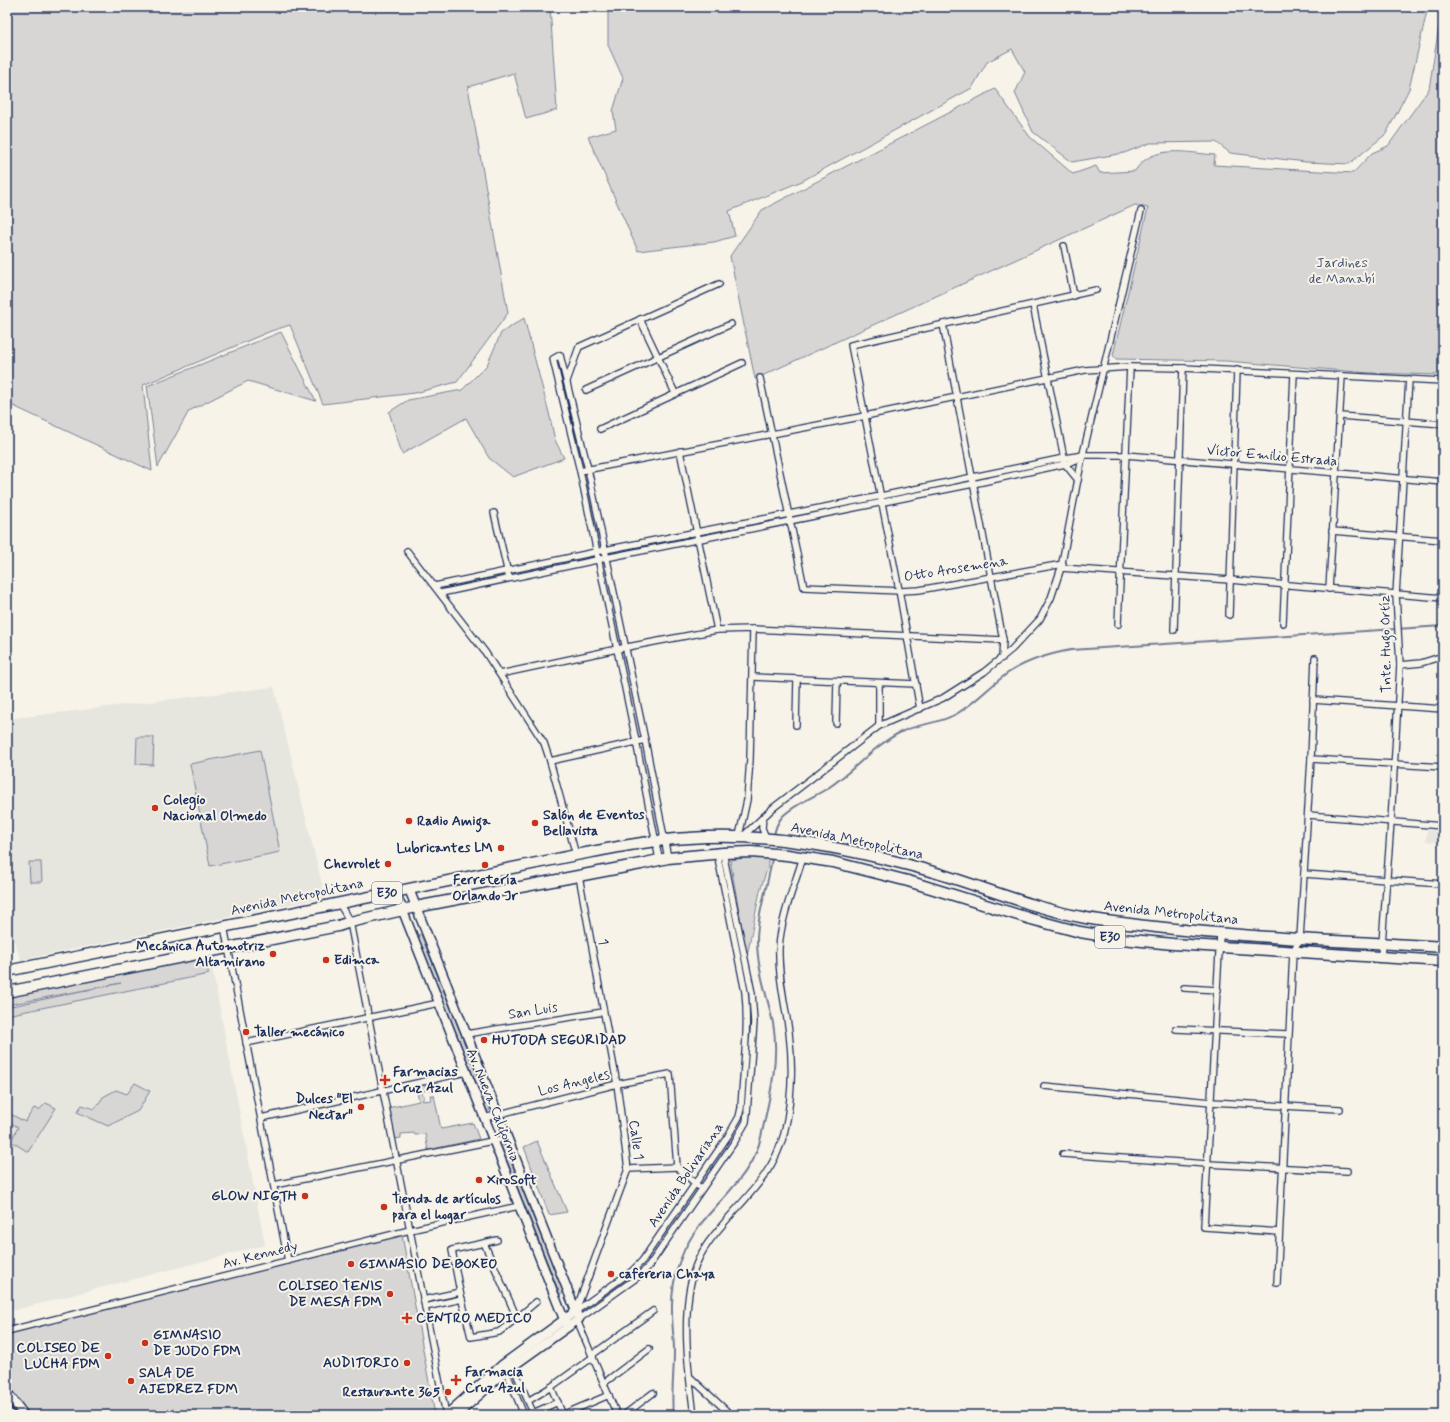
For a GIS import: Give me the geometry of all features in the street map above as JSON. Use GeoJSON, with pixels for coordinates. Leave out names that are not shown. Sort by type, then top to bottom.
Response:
{"type":"FeatureCollection","features":[{"type":"Feature","properties":{"kind":"highway","name":"Avenida Metropolitana"},"geometry":{"type":"LineString","coordinates":[[7,971],[339,902],[576,855],[661,841],[689,838],[740,837],[788,840],[835,848],[888,860],[928,871],[1025,903],[1081,917],[1220,934],[1443,947]]}},
{"type":"Feature","properties":{"kind":"highway","name":"E30"},"geometry":{"type":"LineString","coordinates":[[7,992],[338,926],[416,907],[641,864],[664,858],[720,853],[787,855],[833,862],[908,881],[1080,932],[1122,939],[1219,948],[1443,961]]}},
{"type":"Feature","properties":{"kind":"highway"},"geometry":{"type":"LineString","coordinates":[[997,908],[1002,895]]}},
{"type":"Feature","properties":{"kind":"street"},"geometry":{"type":"LineString","coordinates":[[740,837],[763,816],[878,726],[943,698],[959,689],[1002,658],[1023,638],[1040,618],[1051,598],[1062,566],[1083,456],[1141,211]]}},
{"type":"Feature","properties":{"kind":"street"},"geometry":{"type":"LineString","coordinates":[[1064,246],[1074,296]]}},
{"type":"Feature","properties":{"kind":"street"},"geometry":{"type":"LineString","coordinates":[[567,381],[579,347],[719,284]]}},
{"type":"Feature","properties":{"kind":"street"},"geometry":{"type":"LineString","coordinates":[[920,708],[899,590],[851,345],[1096,290]]}},
{"type":"Feature","properties":{"kind":"street"},"geometry":{"type":"LineString","coordinates":[[1033,305],[1065,461],[1078,480]]}},
{"type":"Feature","properties":{"kind":"street"},"geometry":{"type":"LineString","coordinates":[[640,319],[675,393]]}},
{"type":"Feature","properties":{"kind":"street"},"geometry":{"type":"LineString","coordinates":[[586,390],[731,324]]}},
{"type":"Feature","properties":{"kind":"street"},"geometry":{"type":"LineString","coordinates":[[943,324],[1003,640],[1002,658]]}},
{"type":"Feature","properties":{"kind":"street"},"geometry":{"type":"LineString","coordinates":[[560,355],[588,469],[626,648],[645,740],[664,858],[636,741],[580,471],[553,358],[560,355]]}},
{"type":"Feature","properties":{"kind":"street"},"geometry":{"type":"LineString","coordinates":[[600,429],[742,363]]}},
{"type":"Feature","properties":{"kind":"street"},"geometry":{"type":"LineString","coordinates":[[1118,624],[1130,367]]}},
{"type":"Feature","properties":{"kind":"street"},"geometry":{"type":"LineString","coordinates":[[580,471],[865,416],[1048,377],[1103,368],[1183,368],[1443,380]]}},
{"type":"Feature","properties":{"kind":"street"},"geometry":{"type":"LineString","coordinates":[[1174,630],[1183,368]]}},
{"type":"Feature","properties":{"kind":"street"},"geometry":{"type":"LineString","coordinates":[[1229,615],[1237,370]]}},
{"type":"Feature","properties":{"kind":"street"},"geometry":{"type":"LineString","coordinates":[[1283,623],[1294,374]]}},
{"type":"Feature","properties":{"kind":"street"},"geometry":{"type":"LineString","coordinates":[[1329,588],[1342,376]]}},
{"type":"Feature","properties":{"kind":"street"},"geometry":{"type":"LineString","coordinates":[[760,378],[791,521]]}},
{"type":"Feature","properties":{"kind":"street","name":"Tnte. Hugo Ortíz"},"geometry":{"type":"LineString","coordinates":[[1381,957],[1395,764],[1400,665],[1396,597],[1409,379]]}},
{"type":"Feature","properties":{"kind":"street"},"geometry":{"type":"LineString","coordinates":[[1340,416],[1443,424]]}},
{"type":"Feature","properties":{"kind":"street"},"geometry":{"type":"LineString","coordinates":[[680,451],[717,630]]}},
{"type":"Feature","properties":{"kind":"street","name":"Víctor Emilio Estrada"},"geometry":{"type":"LineString","coordinates":[[1065,461],[1083,456],[1099,454],[1443,482]]}},
{"type":"Feature","properties":{"kind":"street"},"geometry":{"type":"LineString","coordinates":[[435,586],[605,550],[1065,461]]}},
{"type":"Feature","properties":{"kind":"street"},"geometry":{"type":"LineString","coordinates":[[441,593],[598,559],[973,484],[1065,461]]}},
{"type":"Feature","properties":{"kind":"street"},"geometry":{"type":"LineString","coordinates":[[494,513],[509,578]]}},
{"type":"Feature","properties":{"kind":"street","name":"Otto Arosemena"},"geometry":{"type":"LineString","coordinates":[[791,521],[804,587],[918,590],[1062,566],[1120,572],[1329,588],[1396,597],[1443,598]]}},
{"type":"Feature","properties":{"kind":"street"},"geometry":{"type":"LineString","coordinates":[[1332,531],[1443,540]]}},
{"type":"Feature","properties":{"kind":"street"},"geometry":{"type":"LineString","coordinates":[[408,551],[441,593],[500,674],[544,743],[576,855]]}},
{"type":"Feature","properties":{"kind":"street"},"geometry":{"type":"LineString","coordinates":[[500,674],[617,649],[717,630],[753,629],[1003,640]]}},
{"type":"Feature","properties":{"kind":"street"},"geometry":{"type":"LineString","coordinates":[[740,837],[746,810],[749,777],[753,629]]}},
{"type":"Feature","properties":{"kind":"street"},"geometry":{"type":"LineString","coordinates":[[1400,665],[1421,662],[1443,656]]}},
{"type":"Feature","properties":{"kind":"street"},"geometry":{"type":"LineString","coordinates":[[1277,1283],[1281,1168],[1292,952],[1300,938],[1311,759],[1315,658]]}},
{"type":"Feature","properties":{"kind":"street"},"geometry":{"type":"LineString","coordinates":[[752,677],[916,684]]}},
{"type":"Feature","properties":{"kind":"street"},"geometry":{"type":"LineString","coordinates":[[796,725],[797,679]]}},
{"type":"Feature","properties":{"kind":"street"},"geometry":{"type":"LineString","coordinates":[[836,723],[837,681]]}},
{"type":"Feature","properties":{"kind":"street"},"geometry":{"type":"LineString","coordinates":[[878,683],[878,726]]}},
{"type":"Feature","properties":{"kind":"street"},"geometry":{"type":"LineString","coordinates":[[1313,700],[1443,709]]}},
{"type":"Feature","properties":{"kind":"street"},"geometry":{"type":"LineString","coordinates":[[550,761],[645,740]]}},
{"type":"Feature","properties":{"kind":"street"},"geometry":{"type":"LineString","coordinates":[[1311,759],[1443,767]]}},
{"type":"Feature","properties":{"kind":"street"},"geometry":{"type":"LineString","coordinates":[[1308,815],[1443,826]]}},
{"type":"Feature","properties":{"kind":"street"},"geometry":{"type":"LineString","coordinates":[[763,816],[762,828],[767,839]]}},
{"type":"Feature","properties":{"kind":"street","name":"Avenida Bolivariana"},"geometry":{"type":"LineString","coordinates":[[577,1317],[638,1266],[696,1184],[739,1117],[746,1028],[745,992],[720,853]]}},
{"type":"Feature","properties":{"kind":"street","name":"Avenida Bolivariana"},"geometry":{"type":"LineString","coordinates":[[446,1415],[507,1365],[566,1323],[645,1271],[702,1190],[746,1122],[748,1113],[754,1015],[752,993],[720,853]]}},
{"type":"Feature","properties":{"kind":"street"},"geometry":{"type":"LineString","coordinates":[[694,1415],[687,1349],[691,1284],[696,1266],[702,1253],[712,1238],[753,1191],[767,1172],[778,1150],[786,1123],[790,1090],[790,1050],[779,948],[784,919],[803,857]]}},
{"type":"Feature","properties":{"kind":"street"},"geometry":{"type":"LineString","coordinates":[[1304,874],[1443,884]]}},
{"type":"Feature","properties":{"kind":"street","name":"1"},"geometry":{"type":"LineString","coordinates":[[579,876],[604,1012]]}},
{"type":"Feature","properties":{"kind":"street","name":"Av. Nueva California"},"geometry":{"type":"LineString","coordinates":[[409,889],[577,1317]]}},
{"type":"Feature","properties":{"kind":"street","name":"Av. Nueva California"},"geometry":{"type":"LineString","coordinates":[[395,892],[566,1323]]}},
{"type":"Feature","properties":{"kind":"street"},"geometry":{"type":"LineString","coordinates":[[339,902],[350,922],[446,1415]]}},
{"type":"Feature","properties":{"kind":"street"},"geometry":{"type":"LineString","coordinates":[[224,926],[288,1261]]}},
{"type":"Feature","properties":{"kind":"street"},"geometry":{"type":"LineString","coordinates":[[1220,934],[1216,1031],[1204,1227],[1279,1232]]}},
{"type":"Feature","properties":{"kind":"street"},"geometry":{"type":"LineString","coordinates":[[1184,988],[1218,990]]}},
{"type":"Feature","properties":{"kind":"street"},"geometry":{"type":"LineString","coordinates":[[246,1043],[439,1003]]}},
{"type":"Feature","properties":{"kind":"street","name":"San Luis"},"geometry":{"type":"LineString","coordinates":[[466,1034],[604,1012]]}},
{"type":"Feature","properties":{"kind":"street","name":"Calle 1"},"geometry":{"type":"LineString","coordinates":[[577,1317],[628,1169],[617,1084],[604,1012]]}},
{"type":"Feature","properties":{"kind":"street"},"geometry":{"type":"LineString","coordinates":[[1176,1029],[1288,1034]]}},
{"type":"Feature","properties":{"kind":"street"},"geometry":{"type":"LineString","coordinates":[[261,1118],[466,1072]]}},
{"type":"Feature","properties":{"kind":"street","name":"Los Angeles"},"geometry":{"type":"LineString","coordinates":[[484,1118],[617,1084],[670,1074],[677,1168]]}},
{"type":"Feature","properties":{"kind":"street"},"geometry":{"type":"LineString","coordinates":[[1044,1086],[1211,1102],[1340,1109]]}},
{"type":"Feature","properties":{"kind":"street"},"geometry":{"type":"LineString","coordinates":[[274,1185],[508,1138]]}},
{"type":"Feature","properties":{"kind":"street"},"geometry":{"type":"LineString","coordinates":[[1063,1154],[1208,1164],[1347,1171]]}},
{"type":"Feature","properties":{"kind":"street"},"geometry":{"type":"LineString","coordinates":[[628,1169],[677,1168],[702,1190]]}},
{"type":"Feature","properties":{"kind":"street","name":"Av. Kennedy"},"geometry":{"type":"LineString","coordinates":[[7,1331],[410,1230],[519,1206]]}},
{"type":"Feature","properties":{"kind":"street"},"geometry":{"type":"LineString","coordinates":[[496,1240],[452,1250],[471,1337],[499,1332],[536,1302]]}},
{"type":"Feature","properties":{"kind":"street"},"geometry":{"type":"LineString","coordinates":[[484,1243],[517,1318]]}},
{"type":"Feature","properties":{"kind":"street"},"geometry":{"type":"LineString","coordinates":[[423,1300],[460,1292]]}},
{"type":"Feature","properties":{"kind":"street"},"geometry":{"type":"LineString","coordinates":[[425,1307],[462,1299]]}},
{"type":"Feature","properties":{"kind":"street"},"geometry":{"type":"LineString","coordinates":[[528,1401],[551,1387],[653,1311]]}},
{"type":"Feature","properties":{"kind":"street"},"geometry":{"type":"LineString","coordinates":[[577,1317],[617,1415]]}},
{"type":"Feature","properties":{"kind":"street"},"geometry":{"type":"LineString","coordinates":[[604,1383],[648,1349]]}},
{"type":"Feature","properties":{"kind":"street"},"geometry":{"type":"LineString","coordinates":[[507,1365],[528,1401],[533,1414],[558,1402]]}},
{"type":"Feature","properties":{"kind":"street"},"geometry":{"type":"LineString","coordinates":[[507,1365],[524,1415]]}},
{"type":"Feature","properties":{"kind":"street","name":"Avenida Bolivariana"},"geometry":{"type":"LineString","coordinates":[[457,1415],[507,1365]]}},
{"type":"Feature","properties":{"kind":"street"},"geometry":{"type":"LineString","coordinates":[[690,1377],[732,1415]]}},
{"type":"Feature","properties":{"kind":"street"},"geometry":{"type":"LineString","coordinates":[[551,1387],[563,1415],[609,1395]]}},
{"type":"Feature","properties":{"kind":"street"},"geometry":{"type":"LineString","coordinates":[[7,1392],[24,1415]]}},
{"type":"Feature","properties":{"kind":"street"},"geometry":{"type":"LineString","coordinates":[[624,1415],[653,1393]]}},
{"type":"Feature","properties":{"kind":"street"},"geometry":{"type":"LineString","coordinates":[[7,1411],[10,1415]]}},
{"type":"Feature","properties":{"kind":"shaded area","name":"Colegio Nacional Olmedo"},"geometry":{"type":"Polygon","coordinates":[[[274,687],[325,897],[21,960],[7,923],[7,719],[274,687]]]}},
{"type":"Feature","properties":{"kind":"shaded area"},"geometry":{"type":"Polygon","coordinates":[[[1427,830],[1443,831],[1442,843],[1426,841],[1427,830]]]}},
{"type":"Feature","properties":{"kind":"shaded area"},"geometry":{"type":"Polygon","coordinates":[[[212,968],[265,1245],[7,1312],[7,1010],[212,968]]]}},
{"type":"Feature","properties":{"kind":"green space"},"geometry":{"type":"Polygon","coordinates":[[[7,7],[550,7],[557,110],[526,119],[514,73],[468,87],[508,313],[457,382],[415,393],[323,404],[290,325],[271,331],[143,385],[152,471],[7,403],[7,7]]]}},
{"type":"Feature","properties":{"kind":"green space"},"geometry":{"type":"Polygon","coordinates":[[[608,7],[1428,7],[1409,89],[1386,134],[1349,164],[1306,162],[1230,153],[1216,142],[1150,143],[1124,153],[1072,162],[1033,132],[1015,93],[1025,72],[1012,49],[987,62],[972,88],[802,181],[729,211],[735,236],[714,242],[638,251],[588,137],[616,129],[613,111],[623,78],[608,45],[608,7]]]}},
{"type":"Feature","properties":{"kind":"green space","name":"Jardines de Manabí"},"geometry":{"type":"Polygon","coordinates":[[[1440,20],[1443,20],[1443,375],[1370,373],[1226,361],[1116,359],[1113,355],[1148,208],[1135,205],[755,379],[730,256],[762,210],[995,89],[1030,137],[1073,174],[1096,166],[1100,173],[1135,171],[1142,162],[1151,156],[1171,152],[1215,155],[1214,165],[1353,173],[1372,153],[1388,146],[1429,89],[1440,20]]]}},
{"type":"Feature","properties":{"kind":"green space"},"geometry":{"type":"Polygon","coordinates":[[[524,318],[555,440],[564,458],[513,477],[489,458],[466,418],[402,454],[389,412],[408,400],[462,390],[487,365],[501,333],[524,318]]]}},
{"type":"Feature","properties":{"kind":"green space"},"geometry":{"type":"Polygon","coordinates":[[[281,332],[316,401],[248,381],[189,411],[158,467],[147,386],[281,332]]]}},
{"type":"Feature","properties":{"kind":"green space"},"geometry":{"type":"Polygon","coordinates":[[[137,737],[154,737],[153,765],[136,764],[137,737]]]}},
{"type":"Feature","properties":{"kind":"green space"},"geometry":{"type":"Polygon","coordinates":[[[260,750],[280,852],[210,866],[190,764],[260,750]]]}},
{"type":"Feature","properties":{"kind":"green space"},"geometry":{"type":"Polygon","coordinates":[[[752,857],[768,859],[768,866],[760,891],[747,956],[730,860],[752,857]]]}},
{"type":"Feature","properties":{"kind":"green space"},"geometry":{"type":"Polygon","coordinates":[[[29,862],[41,862],[42,882],[30,882],[29,862]]]}},
{"type":"Feature","properties":{"kind":"green space"},"geometry":{"type":"Polygon","coordinates":[[[419,934],[421,935],[491,1109],[489,1111],[487,1110],[418,936],[419,934]]]}},
{"type":"Feature","properties":{"kind":"green space"},"geometry":{"type":"Polygon","coordinates":[[[203,958],[209,974],[7,1015],[7,1007],[121,983],[7,1005],[7,997],[203,958]]]}},
{"type":"Feature","properties":{"kind":"green space"},"geometry":{"type":"Polygon","coordinates":[[[431,1082],[432,1090],[430,1091],[429,1089],[421,1092],[425,1098],[422,1100],[431,1100],[430,1095],[434,1095],[441,1129],[473,1123],[479,1139],[428,1150],[425,1134],[401,1134],[401,1138],[394,1139],[388,1108],[419,1101],[416,1086],[431,1082]]]}},
{"type":"Feature","properties":{"kind":"green space"},"geometry":{"type":"Polygon","coordinates":[[[135,1083],[150,1091],[138,1111],[108,1126],[77,1112],[82,1105],[95,1109],[103,1097],[116,1090],[127,1094],[135,1083]]]}},
{"type":"Feature","properties":{"kind":"green space"},"geometry":{"type":"Polygon","coordinates":[[[46,1103],[56,1108],[28,1152],[11,1141],[18,1127],[7,1121],[7,1112],[25,1122],[34,1108],[39,1110],[46,1103]]]}},
{"type":"Feature","properties":{"kind":"green space"},"geometry":{"type":"Polygon","coordinates":[[[537,1141],[567,1212],[549,1215],[524,1147],[537,1141]]]}},
{"type":"Feature","properties":{"kind":"green space"},"geometry":{"type":"Polygon","coordinates":[[[501,1145],[504,1145],[563,1292],[561,1295],[560,1294],[501,1145]]]}},
{"type":"Feature","properties":{"kind":"green space"},"geometry":{"type":"Polygon","coordinates":[[[402,1235],[435,1415],[29,1415],[7,1385],[7,1333],[402,1235]]]}},
{"type":"Feature","properties":{"kind":"waterway"},"geometry":{"type":"LineString","coordinates":[[774,836],[776,828],[782,817],[798,805],[828,788],[881,744],[908,729],[951,717],[971,704],[1008,673],[1022,665],[1046,656],[1071,650],[1443,626]]}},
{"type":"Feature","properties":{"kind":"waterway"},"geometry":{"type":"LineString","coordinates":[[673,1415],[672,1399],[674,1352],[672,1300],[678,1266],[687,1245],[700,1225],[736,1184],[751,1162],[761,1137],[773,1080],[775,1037],[760,972],[757,951],[759,919],[772,857]]}},
{"type":"Feature","properties":{"kind":"place","name":"Colegio Nacional Olmedo"},"geometry":{"type":"Point","coordinates":[155,808]}},
{"type":"Feature","properties":{"kind":"place","name":"Radio Amiga"},"geometry":{"type":"Point","coordinates":[409,821]}},
{"type":"Feature","properties":{"kind":"place","name":"Salón de Eventos Bellavista"},"geometry":{"type":"Point","coordinates":[535,823]}},
{"type":"Feature","properties":{"kind":"place","name":"Lubricantes LM"},"geometry":{"type":"Point","coordinates":[501,848]}},
{"type":"Feature","properties":{"kind":"place","name":"Chevrolet"},"geometry":{"type":"Point","coordinates":[388,864]}},
{"type":"Feature","properties":{"kind":"place","name":"Ferretería Orlando Jr"},"geometry":{"type":"Point","coordinates":[485,865]}},
{"type":"Feature","properties":{"kind":"place","name":"Mecánica Automotriz Altamirano"},"geometry":{"type":"Point","coordinates":[273,954]}},
{"type":"Feature","properties":{"kind":"place","name":"Edimca"},"geometry":{"type":"Point","coordinates":[326,960]}},
{"type":"Feature","properties":{"kind":"place","name":"Taller mecánico"},"geometry":{"type":"Point","coordinates":[246,1032]}},
{"type":"Feature","properties":{"kind":"place","name":"HUTODA SEGURIDAD"},"geometry":{"type":"Point","coordinates":[484,1040]}},
{"type":"Feature","properties":{"kind":"place","name":"Farmacias Cruz Azul"},"geometry":{"type":"Point","coordinates":[385,1080]}},
{"type":"Feature","properties":{"kind":"place","name":"Dulces \"El Nectar\""},"geometry":{"type":"Point","coordinates":[361,1107]}},
{"type":"Feature","properties":{"kind":"place","name":"XiroSoft"},"geometry":{"type":"Point","coordinates":[479,1180]}},
{"type":"Feature","properties":{"kind":"place","name":"GLOW NIGTH"},"geometry":{"type":"Point","coordinates":[305,1196]}},
{"type":"Feature","properties":{"kind":"place","name":"Tienda de artículos para el hogar"},"geometry":{"type":"Point","coordinates":[384,1207]}},
{"type":"Feature","properties":{"kind":"place","name":"GIMNASIO DE BOXEO"},"geometry":{"type":"Point","coordinates":[351,1264]}},
{"type":"Feature","properties":{"kind":"place","name":"cafereria Chaya"},"geometry":{"type":"Point","coordinates":[611,1274]}},
{"type":"Feature","properties":{"kind":"place","name":"COLISEO TENIS DE MESA FDM"},"geometry":{"type":"Point","coordinates":[390,1294]}},
{"type":"Feature","properties":{"kind":"place","name":"CENTRO MEDICO"},"geometry":{"type":"Point","coordinates":[407,1318]}},
{"type":"Feature","properties":{"kind":"place","name":"GIMNASIO DE JUDO FDM"},"geometry":{"type":"Point","coordinates":[145,1343]}},
{"type":"Feature","properties":{"kind":"place","name":"COLISEO DE LUCHA FDM"},"geometry":{"type":"Point","coordinates":[108,1356]}},
{"type":"Feature","properties":{"kind":"place","name":"AUDITORIO"},"geometry":{"type":"Point","coordinates":[407,1363]}},
{"type":"Feature","properties":{"kind":"place","name":"Farmacia Cruz Azul"},"geometry":{"type":"Point","coordinates":[456,1380]}},
{"type":"Feature","properties":{"kind":"place","name":"SALA DE AJEDREZ FDM"},"geometry":{"type":"Point","coordinates":[131,1381]}},
{"type":"Feature","properties":{"kind":"place","name":"Restaurante 365"},"geometry":{"type":"Point","coordinates":[448,1392]}}]}
